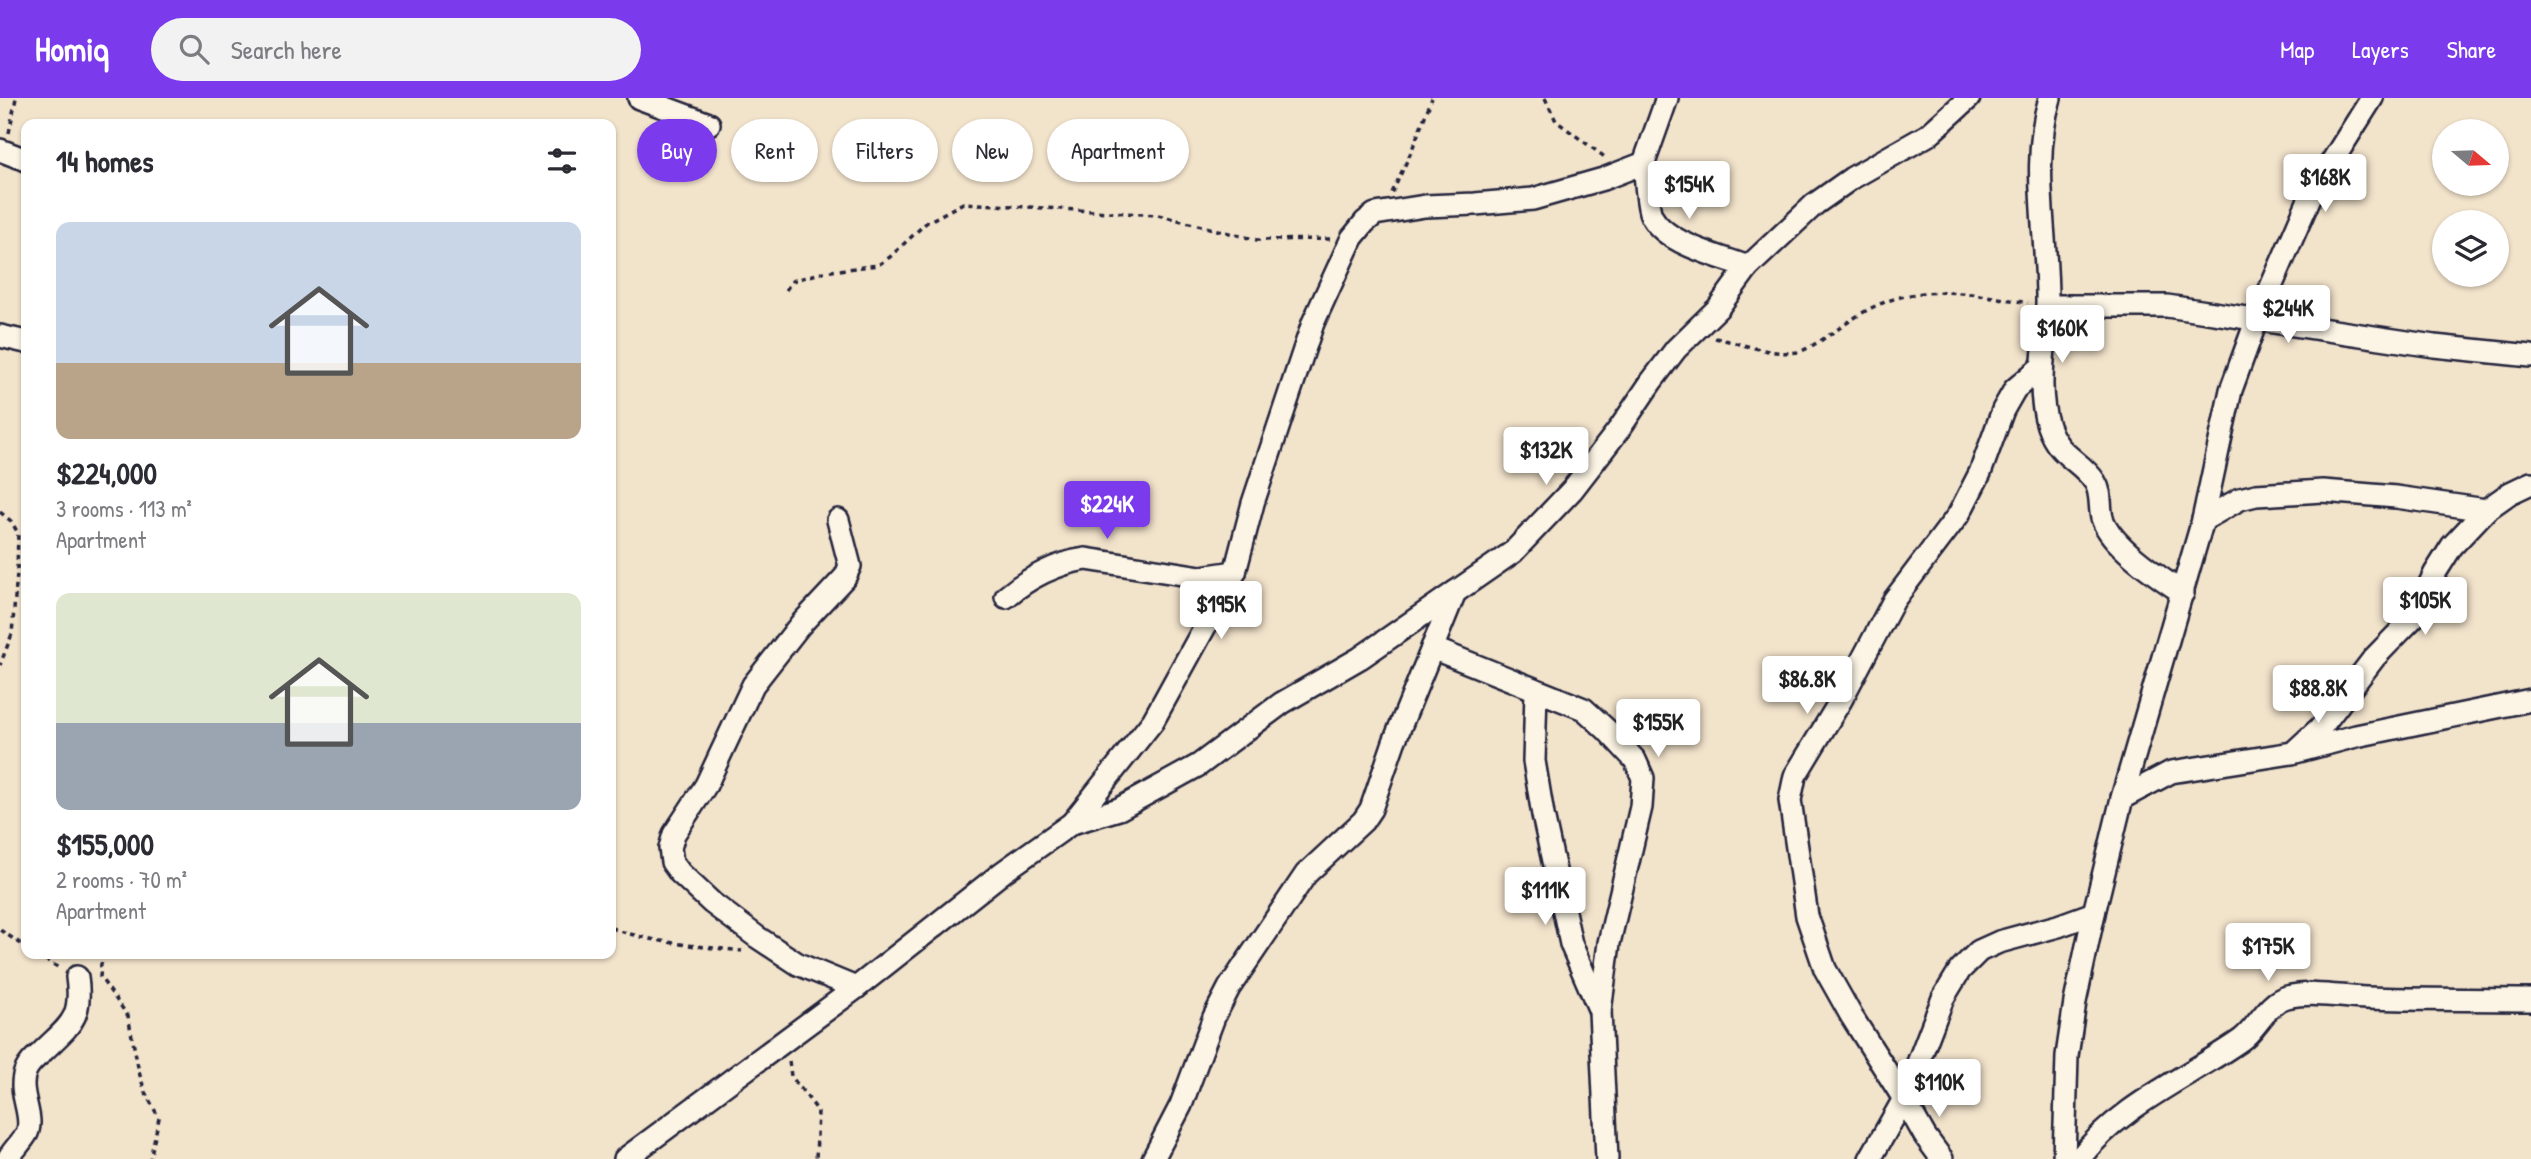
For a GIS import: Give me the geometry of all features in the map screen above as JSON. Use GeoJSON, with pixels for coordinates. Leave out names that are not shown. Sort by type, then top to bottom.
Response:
{"type":"FeatureCollection","features":[{"type":"Feature","properties":{"kind":"street"},"geometry":{"type":"LineString","coordinates":[[639,98],[696,119]]}},
{"type":"Feature","properties":{"kind":"street"},"geometry":{"type":"LineString","coordinates":[[1667,98],[1644,163],[1651,212],[1668,235],[1748,267]]}},
{"type":"Feature","properties":{"kind":"street"},"geometry":{"type":"LineString","coordinates":[[1072,823],[1119,809],[1199,765],[1282,703],[1360,658],[1513,552],[1572,490],[1676,349],[1718,308],[1748,267],[1815,204],[1852,178],[1928,135],[1969,98]]}},
{"type":"Feature","properties":{"kind":"street"},"geometry":{"type":"LineString","coordinates":[[2050,98],[2045,114],[2040,157],[2047,306],[2041,367],[2043,403],[2048,426],[2058,446],[2095,482],[2100,494],[2102,517],[2110,534],[2150,572],[2183,593]]}},
{"type":"Feature","properties":{"kind":"street"},"geometry":{"type":"LineString","coordinates":[[2064,1159],[2067,1056],[2075,1002],[2094,913],[2122,798],[2203,520],[2231,390],[2256,319],[2311,195],[2372,98]]}},
{"type":"Feature","properties":{"kind":"street"},"geometry":{"type":"LineString","coordinates":[[3,151],[21,158]]}},
{"type":"Feature","properties":{"kind":"street"},"geometry":{"type":"LineString","coordinates":[[625,1159],[856,988],[1003,872],[1072,823],[1153,721],[1235,572],[1253,503],[1313,323],[1352,238],[1365,222],[1375,214],[1425,206],[1533,199],[1603,179],[1644,163]]}},
{"type":"Feature","properties":{"kind":"street"},"geometry":{"type":"LineString","coordinates":[[2047,306],[2167,306],[2434,346],[2531,356]]}},
{"type":"Feature","properties":{"kind":"street"},"geometry":{"type":"LineString","coordinates":[[0,336],[21,341]]}},
{"type":"Feature","properties":{"kind":"street"},"geometry":{"type":"LineString","coordinates":[[1942,1159],[1925,1136],[1825,969],[1807,916],[1790,800],[1795,776],[1841,700],[1894,600],[1959,514],[1980,472],[2003,410],[2015,388],[2041,367]]}},
{"type":"Feature","properties":{"kind":"street"},"geometry":{"type":"LineString","coordinates":[[2292,753],[2322,726],[2374,658],[2413,618],[2452,546],[2486,510],[2510,493],[2531,483]]}},
{"type":"Feature","properties":{"kind":"street"},"geometry":{"type":"LineString","coordinates":[[2203,520],[2240,499],[2256,495],[2323,491],[2396,497],[2486,510]]}},
{"type":"Feature","properties":{"kind":"street"},"geometry":{"type":"LineString","coordinates":[[838,520],[850,566],[845,577],[800,625],[753,685],[706,785],[674,834],[670,848],[672,862],[680,873],[712,903],[798,964],[856,988]]}},
{"type":"Feature","properties":{"kind":"street"},"geometry":{"type":"LineString","coordinates":[[1006,597],[1020,585],[1057,567],[1086,559],[1201,577],[1235,572]]}},
{"type":"Feature","properties":{"kind":"street"},"geometry":{"type":"LineString","coordinates":[[1153,1159],[1181,1105],[1214,1017],[1228,988],[1306,874],[1363,821],[1371,809],[1394,742],[1455,592]]}},
{"type":"Feature","properties":{"kind":"street"},"geometry":{"type":"LineString","coordinates":[[1432,648],[1584,709],[1635,760],[1643,778],[1641,807],[1609,943],[1600,1011],[1607,1159]]}},
{"type":"Feature","properties":{"kind":"street"},"geometry":{"type":"LineString","coordinates":[[1536,691],[1534,761],[1543,815],[1571,944],[1600,1011]]}},
{"type":"Feature","properties":{"kind":"street"},"geometry":{"type":"LineString","coordinates":[[2122,798],[2171,772],[2292,753],[2356,736],[2531,700]]}},
{"type":"Feature","properties":{"kind":"street"},"geometry":{"type":"LineString","coordinates":[[1870,1159],[1904,1099],[1943,998],[1959,970],[1979,951],[1999,942],[2094,913]]}},
{"type":"Feature","properties":{"kind":"street"},"geometry":{"type":"LineString","coordinates":[[8,1159],[27,1132],[29,1121],[22,1082],[27,1067],[68,1027],[76,1014],[80,1001],[77,977]]}},
{"type":"Feature","properties":{"kind":"street"},"geometry":{"type":"LineString","coordinates":[[2079,1159],[2125,1114],[2246,1037],[2263,1016],[2283,998],[2327,995],[2531,1000]]}},
{"type":"Feature","properties":{"kind":"path"},"geometry":{"type":"LineString","coordinates":[[3,151],[16,98]]}},
{"type":"Feature","properties":{"kind":"path"},"geometry":{"type":"LineString","coordinates":[[1382,213],[1411,152],[1432,98]]}},
{"type":"Feature","properties":{"kind":"path"},"geometry":{"type":"LineString","coordinates":[[1545,98],[1556,121],[1620,172]]}},
{"type":"Feature","properties":{"kind":"path"},"geometry":{"type":"LineString","coordinates":[[786,290],[792,281],[824,272],[878,265],[926,223],[963,203],[1158,215],[1257,240],[1352,238]]}},
{"type":"Feature","properties":{"kind":"path"},"geometry":{"type":"LineString","coordinates":[[1692,334],[1742,343],[1781,354],[1802,351],[1866,311],[1899,296],[1924,291],[1962,292],[2047,306]]}},
{"type":"Feature","properties":{"kind":"path"},"geometry":{"type":"LineString","coordinates":[[0,512],[11,521],[18,533],[18,573],[12,634],[0,665]]}},
{"type":"Feature","properties":{"kind":"path"},"geometry":{"type":"LineString","coordinates":[[0,930],[21,944]]}},
{"type":"Feature","properties":{"kind":"path"},"geometry":{"type":"LineString","coordinates":[[616,930],[668,944],[749,952],[779,951]]}},
{"type":"Feature","properties":{"kind":"path"},"geometry":{"type":"LineString","coordinates":[[104,959],[100,977],[128,1016],[145,1092],[159,1118],[150,1159]]}},
{"type":"Feature","properties":{"kind":"path"},"geometry":{"type":"LineString","coordinates":[[788,1038],[791,1076],[818,1111],[816,1159]]}}]}
